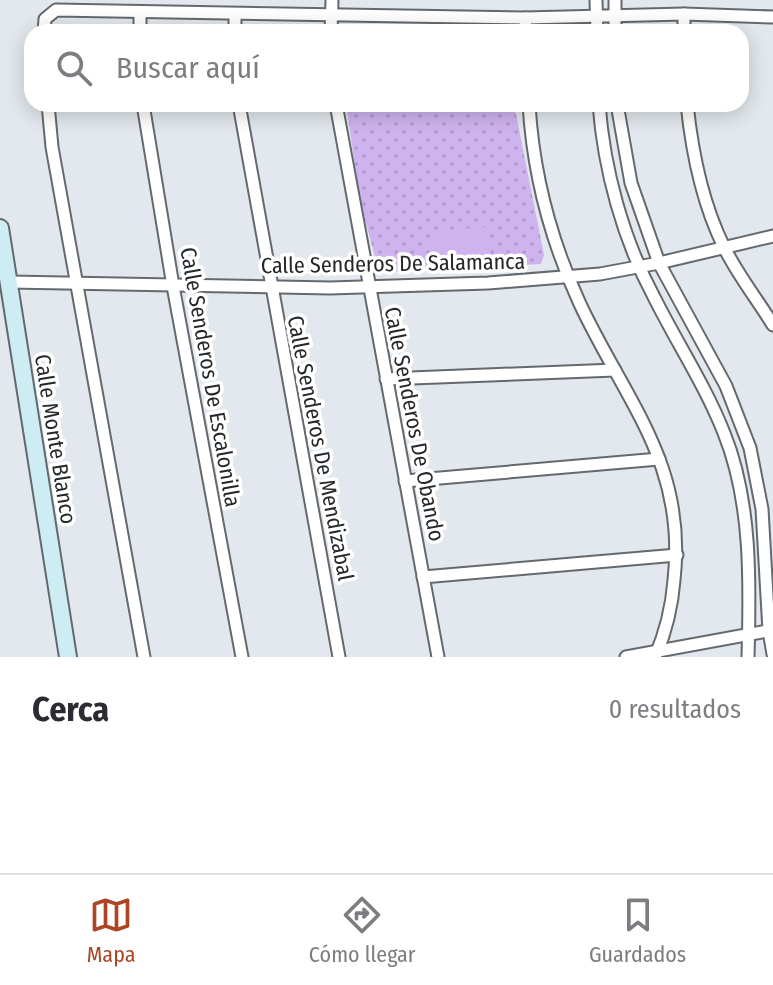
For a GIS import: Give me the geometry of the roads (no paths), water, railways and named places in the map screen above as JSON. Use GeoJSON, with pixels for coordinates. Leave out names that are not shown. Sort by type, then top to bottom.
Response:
{"type":"FeatureCollection","features":[{"type":"Feature","properties":{"kind":"main road","name":"Calle Monte Blanco"},"geometry":{"type":"LineString","coordinates":[[0,228],[68,657]]}},
{"type":"Feature","properties":{"kind":"street"},"geometry":{"type":"LineString","coordinates":[[331,24],[332,0]]}},
{"type":"Feature","properties":{"kind":"street"},"geometry":{"type":"LineString","coordinates":[[596,0],[596,24]]}},
{"type":"Feature","properties":{"kind":"street"},"geometry":{"type":"LineString","coordinates":[[615,0],[615,24]]}},
{"type":"Feature","properties":{"kind":"street"},"geometry":{"type":"LineString","coordinates":[[45,24],[47,14],[56,10],[525,18],[684,14],[773,17]]}},
{"type":"Feature","properties":{"kind":"street"},"geometry":{"type":"LineString","coordinates":[[140,13],[140,24]]}},
{"type":"Feature","properties":{"kind":"street"},"geometry":{"type":"LineString","coordinates":[[235,14],[235,24]]}},
{"type":"Feature","properties":{"kind":"street"},"geometry":{"type":"LineString","coordinates":[[684,14],[684,24]]}},
{"type":"Feature","properties":{"kind":"street"},"geometry":{"type":"LineString","coordinates":[[525,18],[525,24]]}},
{"type":"Feature","properties":{"kind":"street"},"geometry":{"type":"LineString","coordinates":[[49,112],[52,147],[144,657]]}},
{"type":"Feature","properties":{"kind":"street","name":"Calle Senderos De Escalonilla"},"geometry":{"type":"LineString","coordinates":[[144,112],[173,286],[242,657]]}},
{"type":"Feature","properties":{"kind":"street","name":"Calle Senderos De Mendizabal"},"geometry":{"type":"LineString","coordinates":[[240,112],[339,657]]}},
{"type":"Feature","properties":{"kind":"street","name":"Calle Senderos De Obando"},"geometry":{"type":"LineString","coordinates":[[337,112],[438,657]]}},
{"type":"Feature","properties":{"kind":"street"},"geometry":{"type":"LineString","coordinates":[[530,112],[542,197],[569,278],[645,427],[674,508],[677,555],[673,593],[656,655]]}},
{"type":"Feature","properties":{"kind":"street"},"geometry":{"type":"LineString","coordinates":[[600,112],[613,187],[639,267],[706,393],[733,460],[744,517],[748,657]]}},
{"type":"Feature","properties":{"kind":"street"},"geometry":{"type":"LineString","coordinates":[[618,112],[631,183],[659,263],[726,386],[750,448],[762,509],[773,654]]}},
{"type":"Feature","properties":{"kind":"street"},"geometry":{"type":"LineString","coordinates":[[688,112],[699,176],[724,248],[773,325]]}},
{"type":"Feature","properties":{"kind":"street","name":"Calle Senderos De Salamanca"},"geometry":{"type":"LineString","coordinates":[[10,282],[369,287],[569,278],[659,263],[773,236]]}},
{"type":"Feature","properties":{"kind":"street"},"geometry":{"type":"LineString","coordinates":[[386,379],[615,370]]}},
{"type":"Feature","properties":{"kind":"street"},"geometry":{"type":"LineString","coordinates":[[405,481],[659,459]]}},
{"type":"Feature","properties":{"kind":"street"},"geometry":{"type":"LineString","coordinates":[[423,577],[677,555]]}},
{"type":"Feature","properties":{"kind":"street"},"geometry":{"type":"LineString","coordinates":[[626,657],[656,655],[771,630]]}}]}
